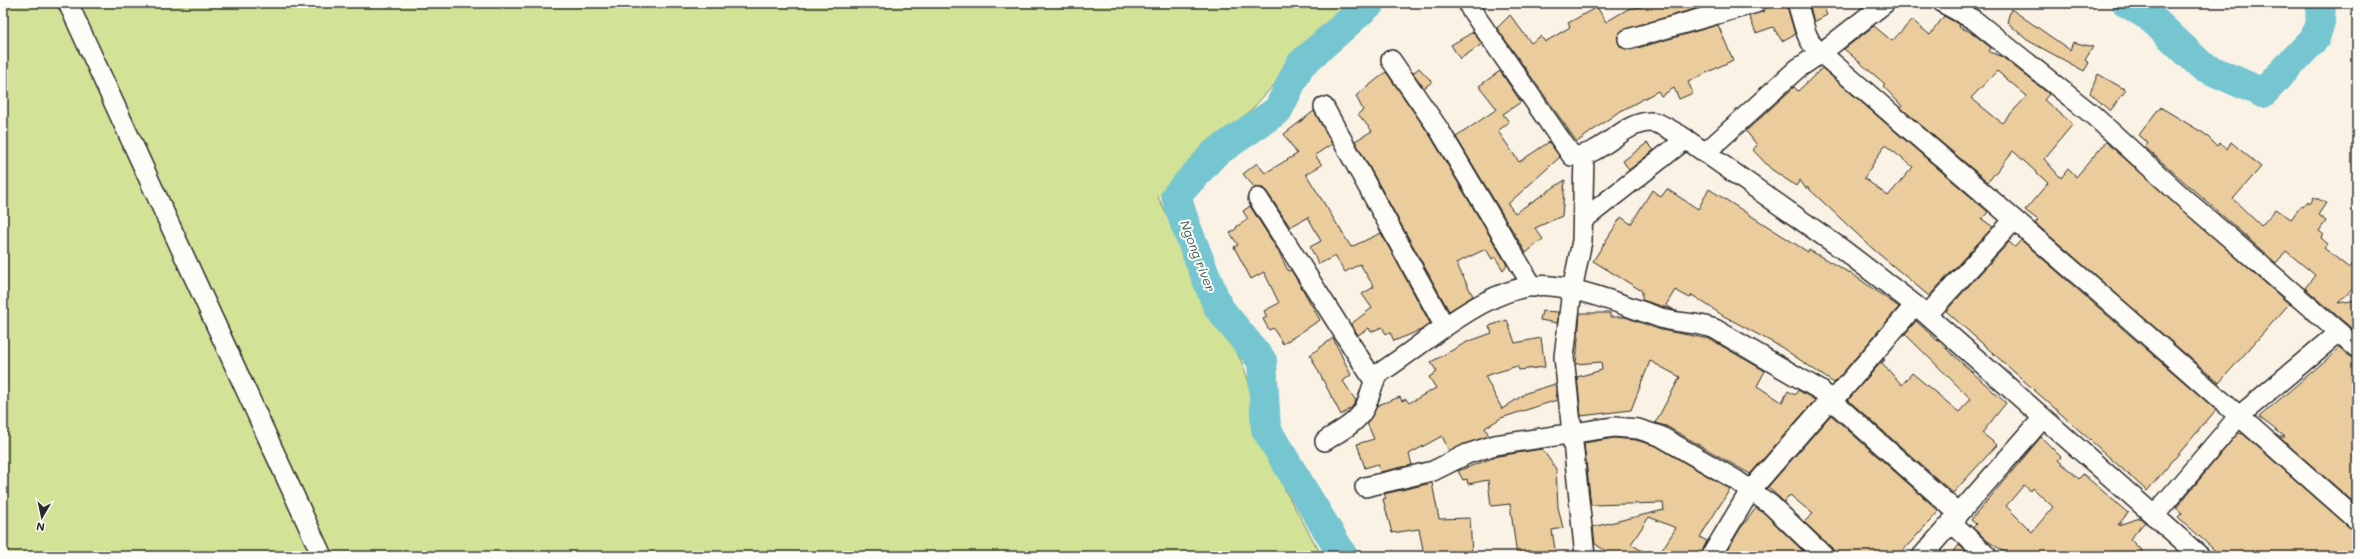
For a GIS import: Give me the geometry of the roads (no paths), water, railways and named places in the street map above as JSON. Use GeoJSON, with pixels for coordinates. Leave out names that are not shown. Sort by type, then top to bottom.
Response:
{"type":"FeatureCollection","features":[{"type":"Feature","properties":{"kind":"street"},"geometry":{"type":"LineString","coordinates":[[68,3],[322,556]]}},
{"type":"Feature","properties":{"kind":"street"},"geometry":{"type":"LineString","coordinates":[[1628,39],[1756,3]]}},
{"type":"Feature","properties":{"kind":"street"},"geometry":{"type":"LineString","coordinates":[[1797,3],[1808,38],[1813,46],[2357,520]]}},
{"type":"Feature","properties":{"kind":"street"},"geometry":{"type":"LineString","coordinates":[[1704,153],[1797,69],[1821,53],[1885,3]]}},
{"type":"Feature","properties":{"kind":"street"},"geometry":{"type":"LineString","coordinates":[[1943,3],[1974,20],[2094,116],[2188,201],[2357,348]]}},
{"type":"Feature","properties":{"kind":"street"},"geometry":{"type":"LineString","coordinates":[[1470,8],[1568,153],[1572,156],[1584,155],[1640,124],[1652,122],[1666,128],[1686,140],[1842,249],[1921,310],[2200,556]]}},
{"type":"Feature","properties":{"kind":"street"},"geometry":{"type":"LineString","coordinates":[[1391,60],[1444,137],[1533,287]]}},
{"type":"Feature","properties":{"kind":"street"},"geometry":{"type":"LineString","coordinates":[[1324,107],[1445,327]]}},
{"type":"Feature","properties":{"kind":"street"},"geometry":{"type":"LineString","coordinates":[[1583,220],[1686,140]]}},
{"type":"Feature","properties":{"kind":"street"},"geometry":{"type":"LineString","coordinates":[[1584,155],[1581,253],[1572,290],[1564,357],[1585,556]]}},
{"type":"Feature","properties":{"kind":"street"},"geometry":{"type":"LineString","coordinates":[[1258,198],[1374,381]]}},
{"type":"Feature","properties":{"kind":"street"},"geometry":{"type":"LineString","coordinates":[[1711,556],[1750,491],[1832,399],[2014,220]]}},
{"type":"Feature","properties":{"kind":"street"},"geometry":{"type":"LineString","coordinates":[[1325,441],[1360,416],[1365,409],[1374,381],[1381,372],[1445,327],[1493,298],[1533,287],[1550,286],[1572,290],[1666,319],[1696,323],[1715,329],[1832,399],[1955,517],[1987,556]]}},
{"type":"Feature","properties":{"kind":"street"},"geometry":{"type":"LineString","coordinates":[[2154,516],[2238,417],[2339,332]]}},
{"type":"Feature","properties":{"kind":"street"},"geometry":{"type":"LineString","coordinates":[[1922,556],[2043,418]]}},
{"type":"Feature","properties":{"kind":"street"},"geometry":{"type":"LineString","coordinates":[[1365,487],[1433,471],[1467,454],[1495,445],[1614,427],[1646,431],[1660,436],[1685,449],[1771,505],[1824,556]]}},
{"type":"Feature","properties":{"kind":"waterway","name":"Ngong river"},"geometry":{"type":"LineString","coordinates":[[1343,556],[1266,429],[1262,361],[1218,307],[1185,224],[1176,196],[1214,154],[1278,110],[1300,65],[1370,3]]}},
{"type":"Feature","properties":{"kind":"waterway","name":"Ngong river"},"geometry":{"type":"LineString","coordinates":[[2127,3],[2150,17],[2202,66],[2263,93],[2315,38],[2320,22],[2321,3]]}}]}
